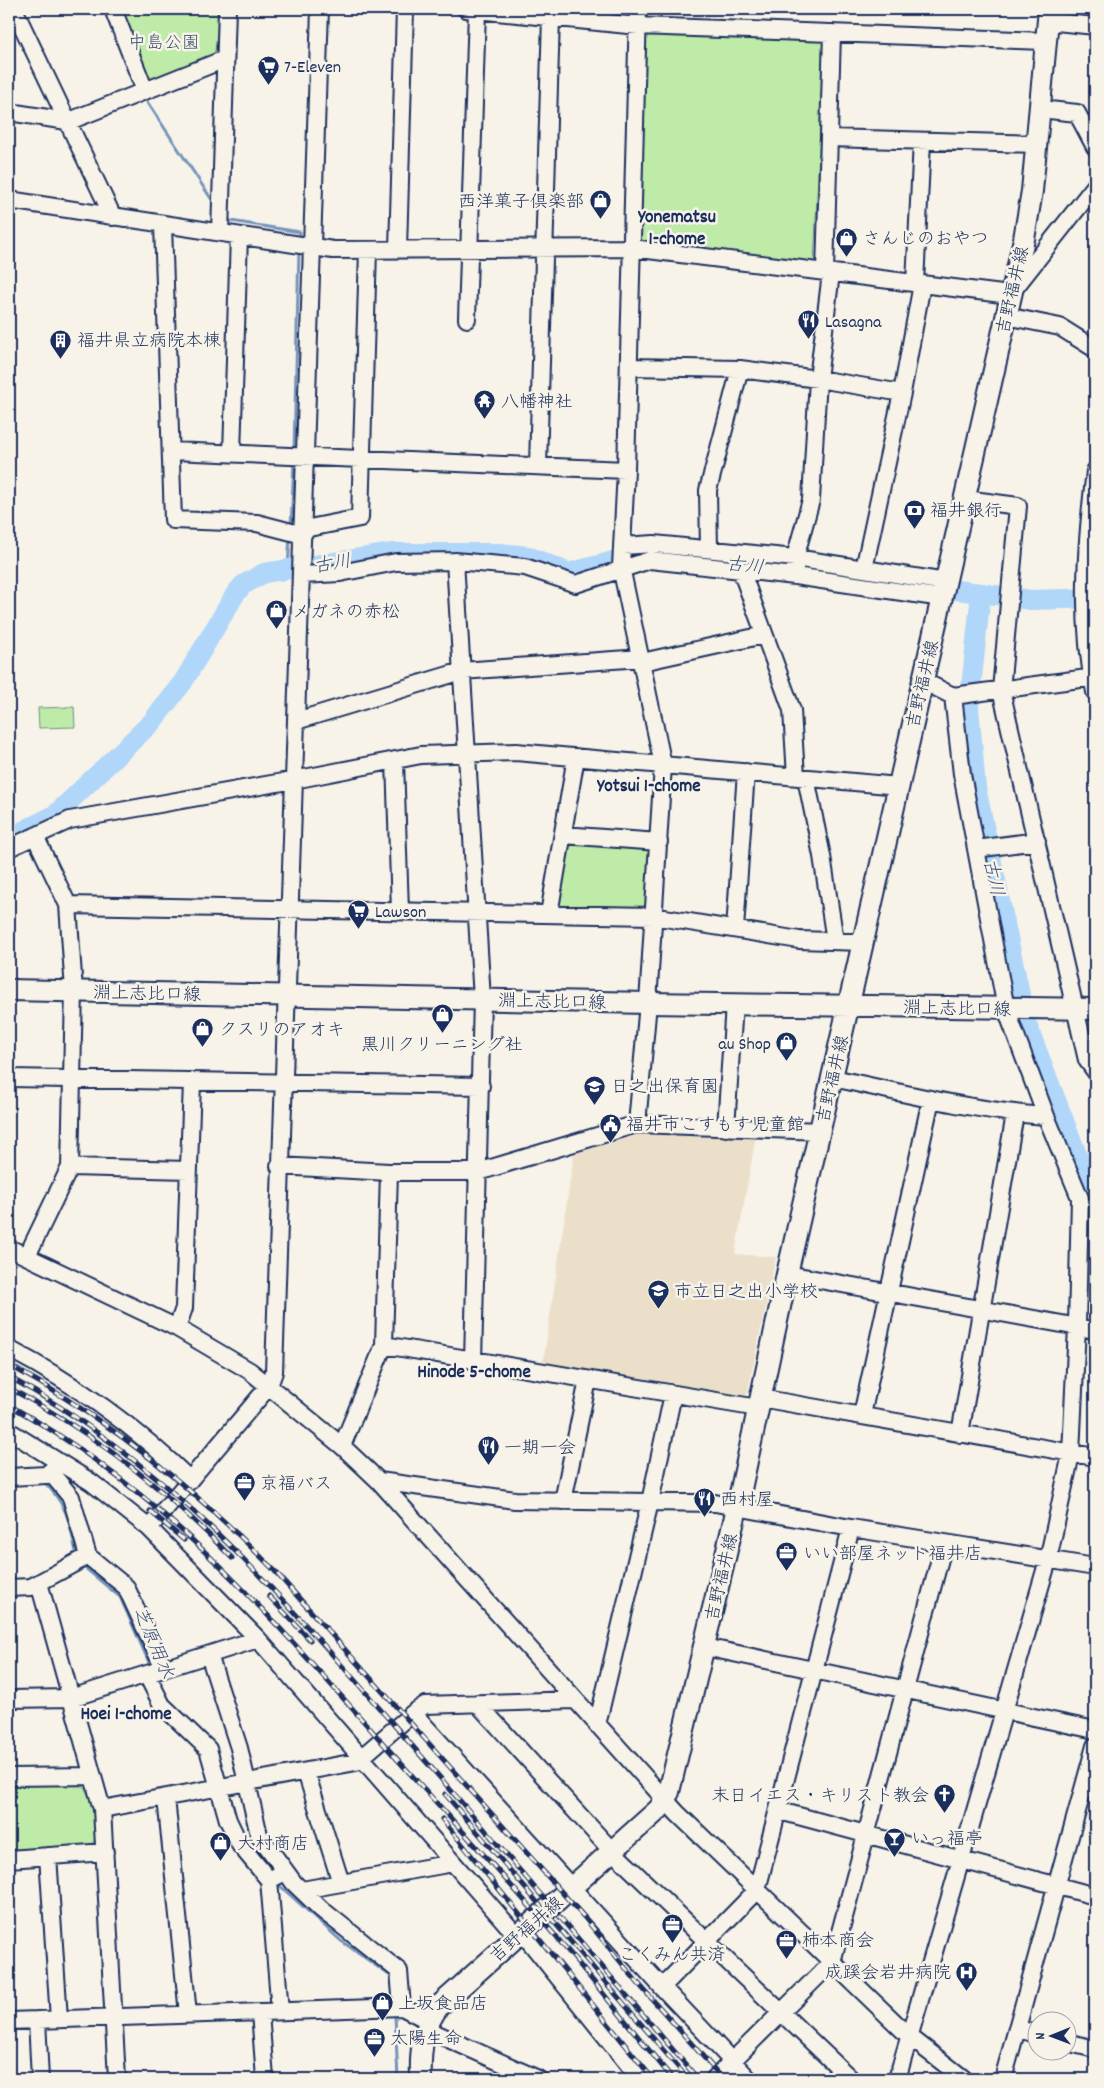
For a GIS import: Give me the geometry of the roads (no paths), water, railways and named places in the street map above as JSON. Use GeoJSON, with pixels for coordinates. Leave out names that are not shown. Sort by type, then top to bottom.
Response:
{"type":"FeatureCollection","features":[{"type":"Feature","properties":{"kind":"main road","name":"吉野福井線"},"geometry":{"type":"LineString","coordinates":[[421,2079],[421,2049],[428,2025],[448,1998],[572,1888],[665,1801],[705,1647],[737,1508],[787,1274],[1011,294],[1032,191],[1048,15]]}},
{"type":"Feature","properties":{"kind":"main road","name":"淵上志比口線"},"geometry":{"type":"LineString","coordinates":[[9,990],[648,1003],[1086,1009]]}},
{"type":"Feature","properties":{"kind":"street"},"geometry":{"type":"LineString","coordinates":[[14,9],[113,217]]}},
{"type":"Feature","properties":{"kind":"street"},"geometry":{"type":"LineString","coordinates":[[113,9],[145,91]]}},
{"type":"Feature","properties":{"kind":"street"},"geometry":{"type":"LineString","coordinates":[[220,233],[226,9]]}},
{"type":"Feature","properties":{"kind":"street"},"geometry":{"type":"LineString","coordinates":[[149,1528],[269,1386],[274,1367],[279,1166],[287,996],[314,247],[320,9]]}},
{"type":"Feature","properties":{"kind":"street"},"geometry":{"type":"LineString","coordinates":[[398,249],[405,9]]}},
{"type":"Feature","properties":{"kind":"street"},"geometry":{"type":"LineString","coordinates":[[467,319],[470,249],[471,9],[638,26],[1045,41]]}},
{"type":"Feature","properties":{"kind":"street"},"geometry":{"type":"LineString","coordinates":[[637,1124],[648,1003],[663,765],[621,568],[626,470],[638,9]]}},
{"type":"Feature","properties":{"kind":"street"},"geometry":{"type":"LineString","coordinates":[[1048,15],[1095,26]]}},
{"type":"Feature","properties":{"kind":"street"},"geometry":{"type":"LineString","coordinates":[[538,466],[551,17]]}},
{"type":"Feature","properties":{"kind":"street"},"geometry":{"type":"LineString","coordinates":[[795,576],[795,558],[811,500],[818,379],[828,272],[832,33]]}},
{"type":"Feature","properties":{"kind":"street"},"geometry":{"type":"LineString","coordinates":[[9,112],[67,121],[225,59]]}},
{"type":"Feature","properties":{"kind":"street"},"geometry":{"type":"LineString","coordinates":[[1040,109],[1077,113],[1095,148]]}},
{"type":"Feature","properties":{"kind":"street"},"geometry":{"type":"LineString","coordinates":[[829,138],[1037,144]]}},
{"type":"Feature","properties":{"kind":"street"},"geometry":{"type":"LineString","coordinates":[[864,569],[902,393],[918,284],[922,140]]}},
{"type":"Feature","properties":{"kind":"street"},"geometry":{"type":"LineString","coordinates":[[9,200],[334,250],[632,248],[1011,294],[1095,186]]}},
{"type":"Feature","properties":{"kind":"street"},"geometry":{"type":"LineString","coordinates":[[163,225],[173,520],[257,522],[304,532],[360,518],[368,250]]}},
{"type":"Feature","properties":{"kind":"street"},"geometry":{"type":"LineString","coordinates":[[232,453],[239,236]]}},
{"type":"Feature","properties":{"kind":"street"},"geometry":{"type":"LineString","coordinates":[[1006,316],[1060,327],[1095,350]]}},
{"type":"Feature","properties":{"kind":"street"},"geometry":{"type":"LineString","coordinates":[[629,367],[709,366],[818,379],[902,393]]}},
{"type":"Feature","properties":{"kind":"street"},"geometry":{"type":"LineString","coordinates":[[708,550],[708,490],[740,369]]}},
{"type":"Feature","properties":{"kind":"street"},"geometry":{"type":"LineString","coordinates":[[171,451],[626,470]]}},
{"type":"Feature","properties":{"kind":"street"},"geometry":{"type":"LineString","coordinates":[[923,680],[963,695],[1094,682],[1087,639],[1086,583],[1095,471]]}},
{"type":"Feature","properties":{"kind":"street"},"geometry":{"type":"LineString","coordinates":[[965,498],[1018,506],[1001,690],[1037,841],[1086,1009],[1087,1060],[1095,1071]]}},
{"type":"Feature","properties":{"kind":"street"},"geometry":{"type":"LineString","coordinates":[[623,546],[654,544],[795,558],[864,569],[944,590]]}},
{"type":"Feature","properties":{"kind":"street"},"geometry":{"type":"LineString","coordinates":[[302,575],[340,572],[396,562],[456,562],[525,567],[576,584],[650,560],[944,590]]}},
{"type":"Feature","properties":{"kind":"street"},"geometry":{"type":"LineString","coordinates":[[456,562],[482,999],[472,1362]]}},
{"type":"Feature","properties":{"kind":"street"},"geometry":{"type":"LineString","coordinates":[[741,570],[792,710],[801,777],[822,856],[835,941]]}},
{"type":"Feature","properties":{"kind":"street"},"geometry":{"type":"LineString","coordinates":[[296,721],[462,671],[641,660],[764,635]]}},
{"type":"Feature","properties":{"kind":"street"},"geometry":{"type":"LineString","coordinates":[[897,2079],[1048,1560],[1071,1454],[1080,1198],[1046,1116],[1016,1009],[984,848],[962,774],[963,695]]}},
{"type":"Feature","properties":{"kind":"street"},"geometry":{"type":"LineString","coordinates":[[9,848],[70,820],[421,755],[468,752],[516,752],[899,786]]}},
{"type":"Feature","properties":{"kind":"street"},"geometry":{"type":"LineString","coordinates":[[549,914],[576,757]]}},
{"type":"Feature","properties":{"kind":"street"},"geometry":{"type":"LineString","coordinates":[[395,761],[400,911]]}},
{"type":"Feature","properties":{"kind":"street"},"geometry":{"type":"LineString","coordinates":[[735,930],[746,772]]}},
{"type":"Feature","properties":{"kind":"street"},"geometry":{"type":"LineString","coordinates":[[563,835],[659,842]]}},
{"type":"Feature","properties":{"kind":"street"},"geometry":{"type":"LineString","coordinates":[[27,1256],[70,1166],[74,991],[68,905],[35,836]]}},
{"type":"Feature","properties":{"kind":"street"},"geometry":{"type":"LineString","coordinates":[[984,848],[1037,841]]}},
{"type":"Feature","properties":{"kind":"street"},"geometry":{"type":"LineString","coordinates":[[68,905],[653,916],[799,940],[863,942]]}},
{"type":"Feature","properties":{"kind":"street"},"geometry":{"type":"LineString","coordinates":[[726,1128],[734,1004]]}},
{"type":"Feature","properties":{"kind":"street"},"geometry":{"type":"LineString","coordinates":[[9,1078],[481,1086]]}},
{"type":"Feature","properties":{"kind":"street"},"geometry":{"type":"LineString","coordinates":[[832,1078],[1015,1114],[1046,1116]]}},
{"type":"Feature","properties":{"kind":"street"},"geometry":{"type":"LineString","coordinates":[[177,1328],[184,1308],[192,1082]]}},
{"type":"Feature","properties":{"kind":"street"},"geometry":{"type":"LineString","coordinates":[[862,1415],[931,1099]]}},
{"type":"Feature","properties":{"kind":"street"},"geometry":{"type":"LineString","coordinates":[[960,1434],[1015,1114]]}},
{"type":"Feature","properties":{"kind":"street"},"geometry":{"type":"LineString","coordinates":[[279,1166],[389,1172],[478,1172],[637,1124],[821,1131]]}},
{"type":"Feature","properties":{"kind":"street"},"geometry":{"type":"LineString","coordinates":[[70,1166],[189,1170]]}},
{"type":"Feature","properties":{"kind":"street"},"geometry":{"type":"LineString","coordinates":[[342,1446],[384,1345],[389,1172]]}},
{"type":"Feature","properties":{"kind":"street"},"geometry":{"type":"LineString","coordinates":[[9,1248],[177,1328],[250,1371],[342,1446],[379,1481],[665,1801],[910,2037],[964,2079]]}},
{"type":"Feature","properties":{"kind":"street"},"geometry":{"type":"LineString","coordinates":[[787,1274],[1095,1330]]}},
{"type":"Feature","properties":{"kind":"street"},"geometry":{"type":"LineString","coordinates":[[384,1345],[472,1362],[672,1394],[862,1415],[1095,1457]]}},
{"type":"Feature","properties":{"kind":"street"},"geometry":{"type":"LineString","coordinates":[[9,1349],[34,1362],[110,1410],[164,1454],[190,1480]]}},
{"type":"Feature","properties":{"kind":"street"},"geometry":{"type":"LineString","coordinates":[[563,1501],[588,1380]]}},
{"type":"Feature","properties":{"kind":"street"},"geometry":{"type":"LineString","coordinates":[[597,1725],[650,1502],[672,1394]]}},
{"type":"Feature","properties":{"kind":"street"},"geometry":{"type":"LineString","coordinates":[[9,1431],[56,1467],[115,1500],[149,1528],[258,1640],[361,1760],[453,1863],[520,1934],[640,2079]]}},
{"type":"Feature","properties":{"kind":"street"},"geometry":{"type":"LineString","coordinates":[[9,1477],[46,1475],[56,1467]]}},
{"type":"Feature","properties":{"kind":"street"},"geometry":{"type":"LineString","coordinates":[[56,1467],[71,1497],[88,1556],[126,1587],[164,1669]]}},
{"type":"Feature","properties":{"kind":"street"},"geometry":{"type":"LineString","coordinates":[[379,1481],[515,1500],[716,1503],[944,1544],[1095,1567]]}},
{"type":"Feature","properties":{"kind":"street"},"geometry":{"type":"LineString","coordinates":[[662,1987],[757,1890],[780,1811],[851,1528]]}},
{"type":"Feature","properties":{"kind":"street"},"geometry":{"type":"LineString","coordinates":[[714,2079],[832,1962],[944,1544]]}},
{"type":"Feature","properties":{"kind":"street"},"geometry":{"type":"LineString","coordinates":[[9,1588],[28,1588],[88,1556]]}},
{"type":"Feature","properties":{"kind":"street"},"geometry":{"type":"LineString","coordinates":[[39,1583],[102,1809],[117,2079]]}},
{"type":"Feature","properties":{"kind":"street"},"geometry":{"type":"LineString","coordinates":[[9,1699],[71,1698],[258,1640]]}},
{"type":"Feature","properties":{"kind":"street"},"geometry":{"type":"LineString","coordinates":[[705,1647],[1095,1730]]}},
{"type":"Feature","properties":{"kind":"street"},"geometry":{"type":"LineString","coordinates":[[209,1656],[239,1748],[259,1835],[285,1871],[321,1909],[399,1971],[402,2007]]}},
{"type":"Feature","properties":{"kind":"street"},"geometry":{"type":"LineString","coordinates":[[147,1675],[162,1705],[208,1749],[213,1760],[218,1790],[228,1820],[240,1845],[269,1880],[280,2011]]}},
{"type":"Feature","properties":{"kind":"street"},"geometry":{"type":"LineString","coordinates":[[102,1809],[218,1790],[361,1760],[413,1713],[425,1705],[574,1700]]}},
{"type":"Feature","properties":{"kind":"street"},"geometry":{"type":"LineString","coordinates":[[477,1703],[612,1851],[851,2079]]}},
{"type":"Feature","properties":{"kind":"street"},"geometry":{"type":"LineString","coordinates":[[413,1713],[662,1987],[749,2079]]}},
{"type":"Feature","properties":{"kind":"street"},"geometry":{"type":"LineString","coordinates":[[1004,2079],[1095,1746]]}},
{"type":"Feature","properties":{"kind":"street"},"geometry":{"type":"LineString","coordinates":[[306,1772],[341,1883]]}},
{"type":"Feature","properties":{"kind":"street"},"geometry":{"type":"LineString","coordinates":[[9,1776],[93,1776]]}},
{"type":"Feature","properties":{"kind":"street"},"geometry":{"type":"LineString","coordinates":[[166,1798],[188,2014]]}},
{"type":"Feature","properties":{"kind":"street"},"geometry":{"type":"LineString","coordinates":[[780,1811],[1095,1896]]}},
{"type":"Feature","properties":{"kind":"street"},"geometry":{"type":"LineString","coordinates":[[9,1859],[105,1852]]}},
{"type":"Feature","properties":{"kind":"street"},"geometry":{"type":"LineString","coordinates":[[48,1856],[59,2019]]}},
{"type":"Feature","properties":{"kind":"street"},"geometry":{"type":"LineString","coordinates":[[302,1890],[453,1863]]}},
{"type":"Feature","properties":{"kind":"street"},"geometry":{"type":"LineString","coordinates":[[269,1880],[285,1871]]}},
{"type":"Feature","properties":{"kind":"street"},"geometry":{"type":"LineString","coordinates":[[9,2021],[402,2007],[428,2025],[538,2079]]}},
{"type":"Feature","properties":{"kind":"street"},"geometry":{"type":"LineString","coordinates":[[260,2012],[265,2079]]}},
{"type":"Feature","properties":{"kind":"street"},"geometry":{"type":"LineString","coordinates":[[37,2020],[40,2079]]}},
{"type":"Feature","properties":{"kind":"street"},"geometry":{"type":"LineString","coordinates":[[1019,2029],[1026,2031]]}},
{"type":"Feature","properties":{"kind":"street"},"geometry":{"type":"LineString","coordinates":[[1076,2044],[1095,2049]]}},
{"type":"Feature","properties":{"kind":"waterway"},"geometry":{"type":"LineString","coordinates":[[144,97],[214,203]]}},
{"type":"Feature","properties":{"kind":"waterway"},"geometry":{"type":"LineString","coordinates":[[225,220],[300,232],[300,240]]}},
{"type":"Feature","properties":{"kind":"waterway"},"geometry":{"type":"LineString","coordinates":[[294,450],[299,249]]}},
{"type":"Feature","properties":{"kind":"waterway"},"geometry":{"type":"LineString","coordinates":[[291,528],[294,461]]}},
{"type":"Feature","properties":{"kind":"waterway"},"geometry":{"type":"LineString","coordinates":[[288,567],[290,536]]}},
{"type":"Feature","properties":{"kind":"waterway","name":"古川"},"geometry":{"type":"LineString","coordinates":[[9,838],[55,815],[152,722],[183,682],[236,593],[243,585],[264,573],[393,553],[500,553],[528,556],[569,573],[647,552],[700,558]]}},
{"type":"Feature","properties":{"kind":"waterway","name":"古川"},"geometry":{"type":"LineString","coordinates":[[873,580],[981,593],[969,707],[976,788],[1026,1022],[1095,1201]]}},
{"type":"Feature","properties":{"kind":"waterway"},"geometry":{"type":"LineString","coordinates":[[981,593],[1031,600],[1095,598]]}},
{"type":"Feature","properties":{"kind":"waterway","name":"芝原用水"},"geometry":{"type":"LineString","coordinates":[[44,1482],[63,1507],[76,1552]]}},
{"type":"Feature","properties":{"kind":"waterway","name":"芝原用水"},"geometry":{"type":"LineString","coordinates":[[84,1567],[120,1597],[151,1667]]}},
{"type":"Feature","properties":{"kind":"waterway","name":"芝原用水"},"geometry":{"type":"LineString","coordinates":[[279,1885],[340,1940],[392,1977]]}},
{"type":"Feature","properties":{"kind":"waterway","name":"芝原用水"},"geometry":{"type":"LineString","coordinates":[[395,2016],[398,2079]]}},
{"type":"Feature","properties":{"kind":"railway"},"geometry":{"type":"LineString","coordinates":[[9,1365],[81,1408],[115,1432],[181,1483],[243,1539],[273,1569],[584,1917],[637,1982],[723,2079]]}},
{"type":"Feature","properties":{"kind":"railway"},"geometry":{"type":"LineString","coordinates":[[9,1377],[66,1411],[119,1448],[169,1489],[263,1579],[351,1676],[509,1857],[698,2079]]}},
{"type":"Feature","properties":{"kind":"railway"},"geometry":{"type":"LineString","coordinates":[[9,1388],[69,1423],[127,1464],[182,1509],[232,1558]]}},
{"type":"Feature","properties":{"kind":"railway"},"geometry":{"type":"LineString","coordinates":[[9,1405],[66,1440],[118,1477],[168,1518],[259,1606],[526,1902],[578,1962],[673,2079]]}},
{"type":"Feature","properties":{"kind":"railway"},"geometry":{"type":"LineString","coordinates":[[150,1511],[184,1540]]}},
{"type":"Feature","properties":{"kind":"railway"},"geometry":{"type":"LineString","coordinates":[[269,1596],[310,1640]]}},
{"type":"Feature","properties":{"kind":"railway"},"geometry":{"type":"LineString","coordinates":[[445,1794],[688,2079]]}},
{"type":"Feature","properties":{"kind":"railway"},"geometry":{"type":"LineString","coordinates":[[442,1819],[653,2079]]}},
{"type":"Feature","properties":{"kind":"place","name":"7-Eleven"},"geometry":{"type":"Point","coordinates":[268,85]}},
{"type":"Feature","properties":{"kind":"place","name":"西洋菓子倶楽部"},"geometry":{"type":"Point","coordinates":[600,220]}},
{"type":"Feature","properties":{"kind":"place","name":"さんじのおやつ"},"geometry":{"type":"Point","coordinates":[847,257]}},
{"type":"Feature","properties":{"kind":"place","name":"Lasagna"},"geometry":{"type":"Point","coordinates":[809,340]}},
{"type":"Feature","properties":{"kind":"place","name":"福井県立病院本棟"},"geometry":{"type":"Point","coordinates":[61,359]}},
{"type":"Feature","properties":{"kind":"place","name":"八幡神社"},"geometry":{"type":"Point","coordinates":[485,420]}},
{"type":"Feature","properties":{"kind":"place","name":"福井銀行"},"geometry":{"type":"Point","coordinates":[914,529]}},
{"type":"Feature","properties":{"kind":"place","name":"メガネの赤松"},"geometry":{"type":"Point","coordinates":[276,630]}},
{"type":"Feature","properties":{"kind":"place","name":"Lawson"},"geometry":{"type":"Point","coordinates":[359,930]}},
{"type":"Feature","properties":{"kind":"place","name":"黒川クリーニング社"},"geometry":{"type":"Point","coordinates":[442,1033]}},
{"type":"Feature","properties":{"kind":"place","name":"クスリのアオキ"},"geometry":{"type":"Point","coordinates":[203,1048]}},
{"type":"Feature","properties":{"kind":"place","name":"au Shop"},"geometry":{"type":"Point","coordinates":[787,1062]}},
{"type":"Feature","properties":{"kind":"place","name":"日之出保育園"},"geometry":{"type":"Point","coordinates":[595,1105]}},
{"type":"Feature","properties":{"kind":"place","name":"福井市こすもす児童館"},"geometry":{"type":"Point","coordinates":[610,1143]}},
{"type":"Feature","properties":{"kind":"place","name":"市立日之出小学校"},"geometry":{"type":"Point","coordinates":[658,1310]}},
{"type":"Feature","properties":{"kind":"place","name":"一期一会"},"geometry":{"type":"Point","coordinates":[488,1466]}},
{"type":"Feature","properties":{"kind":"place","name":"京福バス"},"geometry":{"type":"Point","coordinates":[244,1502]}},
{"type":"Feature","properties":{"kind":"place","name":"西村屋"},"geometry":{"type":"Point","coordinates":[704,1518]}},
{"type":"Feature","properties":{"kind":"place","name":"いい部屋ネット福井店"},"geometry":{"type":"Point","coordinates":[787,1572]}},
{"type":"Feature","properties":{"kind":"place","name":"末日イエス・キリスト教会"},"geometry":{"type":"Point","coordinates":[945,1814]}},
{"type":"Feature","properties":{"kind":"place","name":"いっ福亭"},"geometry":{"type":"Point","coordinates":[895,1857]}},
{"type":"Feature","properties":{"kind":"place","name":"大村商店"},"geometry":{"type":"Point","coordinates":[221,1862]}},
{"type":"Feature","properties":{"kind":"place","name":"こくみん共済"},"geometry":{"type":"Point","coordinates":[672,1943]}},
{"type":"Feature","properties":{"kind":"place","name":"柿本商会"},"geometry":{"type":"Point","coordinates":[786,1959]}},
{"type":"Feature","properties":{"kind":"place","name":"成蹊会岩井病院"},"geometry":{"type":"Point","coordinates":[967,1991]}},
{"type":"Feature","properties":{"kind":"place","name":"上坂食品店"},"geometry":{"type":"Point","coordinates":[382,2022]}},
{"type":"Feature","properties":{"kind":"place","name":"太陽生命"},"geometry":{"type":"Point","coordinates":[374,2057]}},
{"type":"Feature","properties":{"kind":"district","name":"Yonematsu 1-chome"},"geometry":{"type":"Point","coordinates":[677,226]}},
{"type":"Feature","properties":{"kind":"district","name":"Yotsui 1-chome"},"geometry":{"type":"Point","coordinates":[649,784]}},
{"type":"Feature","properties":{"kind":"district","name":"Hinode 5-chome"},"geometry":{"type":"Point","coordinates":[474,1370]}},
{"type":"Feature","properties":{"kind":"district","name":"Hoei 1-chome"},"geometry":{"type":"Point","coordinates":[126,1712]}},
{"type":"Feature","properties":{"kind":"park label","name":"中島公園"},"geometry":{"type":"Point","coordinates":[164,42]}}]}
